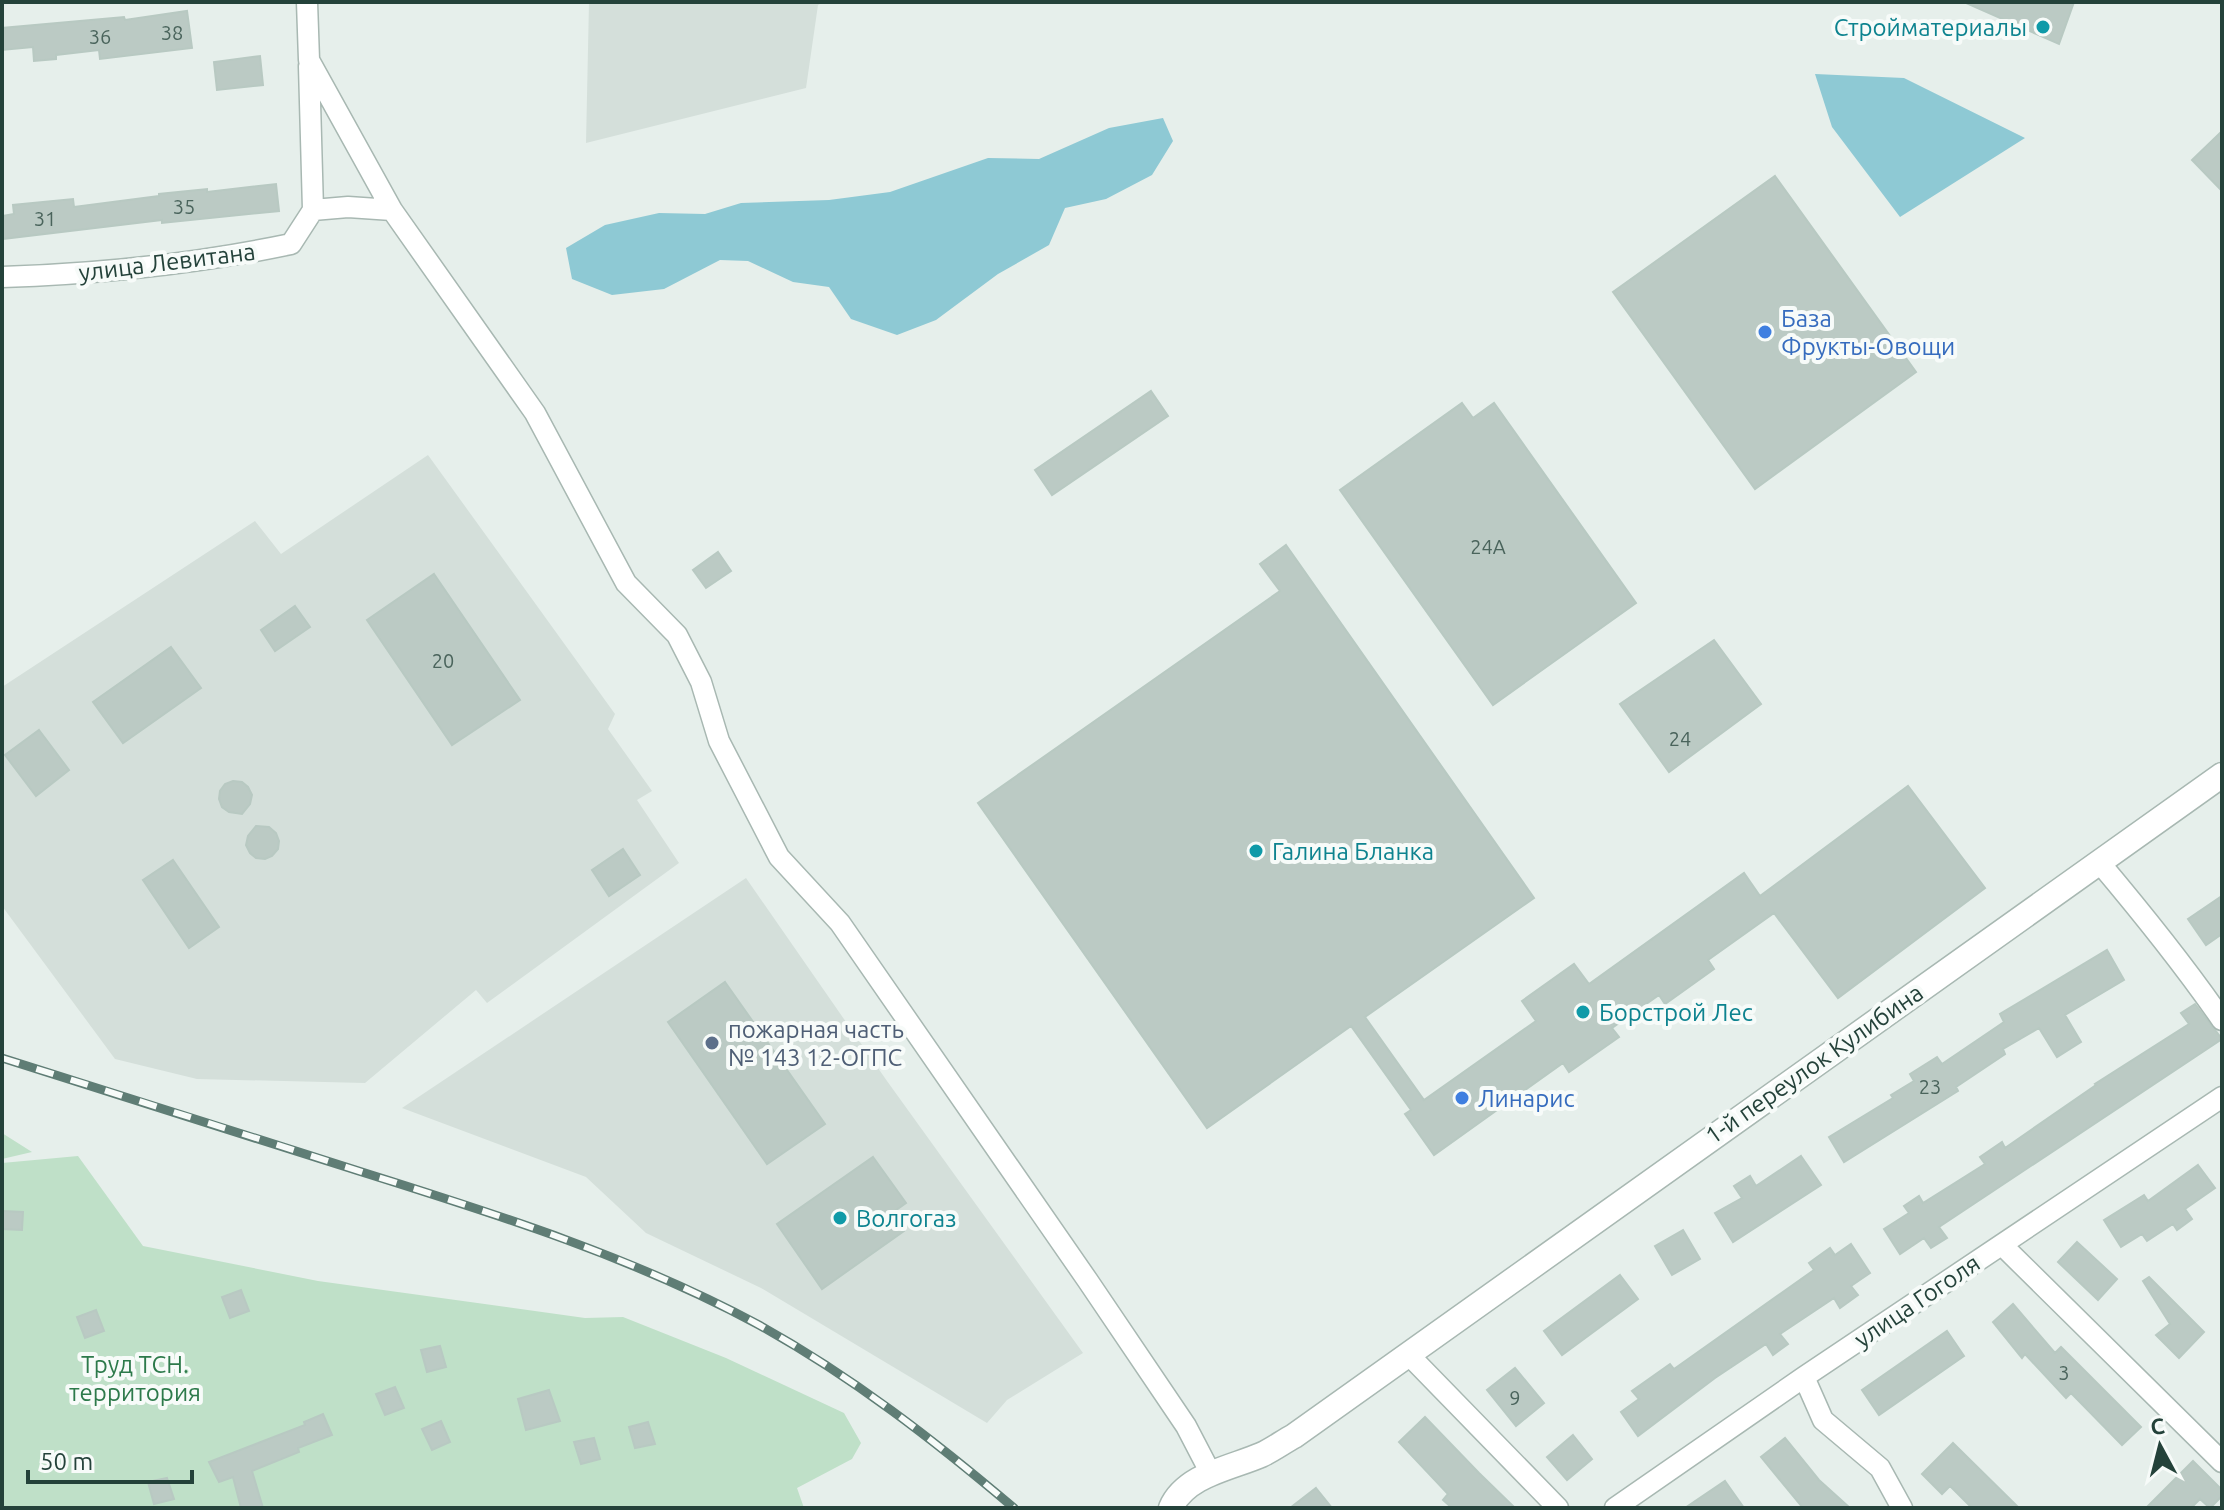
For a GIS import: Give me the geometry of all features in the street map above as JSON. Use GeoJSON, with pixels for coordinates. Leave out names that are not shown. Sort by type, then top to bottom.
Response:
{"type":"FeatureCollection","features":[{"type":"Feature","properties":{"kind":"street"},"geometry":{"type":"LineString","coordinates":[[307,2],[313,210],[348,207],[392,210]]}},
{"type":"Feature","properties":{"kind":"street"},"geometry":{"type":"LineString","coordinates":[[309,60],[392,210],[535,413],[626,583],[677,635],[701,682],[719,741],[779,857],[840,923],[1186,1426],[1211,1474]]}},
{"type":"Feature","properties":{"kind":"street","name":"улица Левитана"},"geometry":{"type":"LineString","coordinates":[[2,277],[141,269],[291,244],[313,210]]}},
{"type":"Feature","properties":{"kind":"street","name":"1-й переулок Кулибина"},"geometry":{"type":"LineString","coordinates":[[1171,1508],[1183,1489],[1211,1474],[1263,1454],[1294,1436],[2222,775]]}},
{"type":"Feature","properties":{"kind":"street"},"geometry":{"type":"LineString","coordinates":[[2099,862],[2149,922],[2222,1020]]}},
{"type":"Feature","properties":{"kind":"street","name":"улица Гоголя"},"geometry":{"type":"LineString","coordinates":[[1615,1508],[1804,1377],[2222,1097]]}},
{"type":"Feature","properties":{"kind":"street"},"geometry":{"type":"LineString","coordinates":[[2002,1245],[2222,1462]]}},
{"type":"Feature","properties":{"kind":"street"},"geometry":{"type":"LineString","coordinates":[[1408,1354],[1558,1508]]}},
{"type":"Feature","properties":{"kind":"street"},"geometry":{"type":"LineString","coordinates":[[1804,1377],[1823,1420],[1880,1468],[1902,1508]]}},
{"type":"Feature","properties":{"kind":"shaded area"},"geometry":{"type":"Polygon","coordinates":[[[589,2],[824,2],[818,5],[806,88],[586,143],[589,2]]]}},
{"type":"Feature","properties":{"kind":"shaded area"},"geometry":{"type":"Polygon","coordinates":[[[428,455],[615,714],[608,729],[652,791],[637,800],[679,863],[487,1003],[476,990],[365,1083],[197,1079],[115,1059],[2,906],[2,687],[255,521],[281,554],[428,455]]]}},
{"type":"Feature","properties":{"kind":"shaded area"},"geometry":{"type":"Polygon","coordinates":[[[746,878],[887,1081],[1083,1353],[1007,1400],[987,1423],[761,1288],[646,1233],[586,1177],[402,1108],[746,878]]]}},
{"type":"Feature","properties":{"kind":"green space"},"geometry":{"type":"Polygon","coordinates":[[[2,1133],[32,1152],[2,1159],[2,1133]]]}},
{"type":"Feature","properties":{"kind":"green space","name":"Труд ТСН. территория"},"geometry":{"type":"Polygon","coordinates":[[[78,1156],[143,1246],[318,1281],[585,1318],[623,1317],[726,1358],[844,1413],[861,1443],[852,1459],[797,1488],[804,1508],[2,1508],[2,1163],[78,1156]]]}},
{"type":"Feature","properties":{"kind":"water"},"geometry":{"type":"Polygon","coordinates":[[[1815,74],[1904,78],[2025,138],[1900,217],[1832,127],[1815,74]]]}},
{"type":"Feature","properties":{"kind":"water"},"geometry":{"type":"Polygon","coordinates":[[[1163,118],[1173,141],[1152,175],[1106,199],[1065,208],[1049,245],[998,274],[936,320],[897,335],[851,319],[829,287],[793,282],[748,261],[720,260],[664,289],[612,295],[572,279],[566,248],[605,225],[659,213],[705,214],[741,203],[829,200],[890,192],[988,158],[1039,159],[1109,128],[1163,118]]]}},
{"type":"Feature","properties":{"kind":"building","name":"Стройматериалы"},"geometry":{"type":"Polygon","coordinates":[[[1964,2],[2074,2],[2059,44],[1964,2]]]}},
{"type":"Feature","properties":{"kind":"building"},"geometry":{"type":"Polygon","coordinates":[[[187,11],[192,48],[100,59],[99,50],[34,61],[33,47],[2,50],[2,28],[124,17],[125,20],[187,11]]]}},
{"type":"Feature","properties":{"kind":"building"},"geometry":{"type":"Polygon","coordinates":[[[260,56],[263,85],[217,90],[214,62],[260,56]]]}},
{"type":"Feature","properties":{"kind":"building"},"geometry":{"type":"Polygon","coordinates":[[[2222,131],[2222,191],[2192,160],[2222,131]]]}},
{"type":"Feature","properties":{"kind":"building","name":"База Фрукты-Овощи"},"geometry":{"type":"Polygon","coordinates":[[[1775,176],[1916,372],[1755,489],[1613,292],[1775,176]]]}},
{"type":"Feature","properties":{"kind":"building"},"geometry":{"type":"Polygon","coordinates":[[[276,184],[279,211],[162,223],[162,220],[2,239],[2,216],[14,214],[13,205],[73,199],[74,207],[159,194],[276,184]]]}},
{"type":"Feature","properties":{"kind":"building"},"geometry":{"type":"Polygon","coordinates":[[[1151,391],[1168,416],[1052,495],[1035,470],[1151,391]]]}},
{"type":"Feature","properties":{"kind":"building"},"geometry":{"type":"Polygon","coordinates":[[[1462,403],[1473,418],[1494,403],[1636,603],[1493,705],[1340,490],[1462,403]]]}},
{"type":"Feature","properties":{"kind":"building","name":"Галина Бланка"},"geometry":{"type":"Polygon","coordinates":[[[1286,545],[1534,898],[1365,1017],[1424,1100],[1536,1021],[1522,1001],[1574,964],[1589,984],[1744,873],[1760,896],[1908,786],[1985,888],[1838,998],[1774,913],[1708,960],[1714,969],[1665,1004],[1659,995],[1612,1028],[1619,1037],[1569,1072],[1563,1063],[1434,1155],[1405,1114],[1411,1110],[1351,1026],[1207,1128],[978,803],[1280,591],[1260,564],[1286,545]]]}},
{"type":"Feature","properties":{"kind":"building"},"geometry":{"type":"Polygon","coordinates":[[[718,552],[731,571],[706,588],[693,570],[718,552]]]}},
{"type":"Feature","properties":{"kind":"building"},"geometry":{"type":"Polygon","coordinates":[[[434,574],[520,700],[452,745],[367,620],[434,574]]]}},
{"type":"Feature","properties":{"kind":"building"},"geometry":{"type":"Polygon","coordinates":[[[295,606],[310,627],[275,651],[261,630],[295,606]]]}},
{"type":"Feature","properties":{"kind":"building"},"geometry":{"type":"Polygon","coordinates":[[[1714,640],[1761,704],[1669,772],[1620,704],[1714,640]]]}},
{"type":"Feature","properties":{"kind":"building"},"geometry":{"type":"Polygon","coordinates":[[[171,647],[201,688],[123,743],[93,702],[171,647]]]}},
{"type":"Feature","properties":{"kind":"building"},"geometry":{"type":"Polygon","coordinates":[[[39,730],[69,770],[36,796],[5,755],[39,730]]]}},
{"type":"Feature","properties":{"kind":"building"},"geometry":{"type":"Polygon","coordinates":[[[242,782],[252,795],[250,804],[242,814],[229,812],[222,807],[219,799],[225,784],[242,782]]]}},
{"type":"Feature","properties":{"kind":"building"},"geometry":{"type":"Polygon","coordinates":[[[256,826],[269,827],[279,841],[278,849],[265,859],[256,858],[246,845],[248,836],[256,826]]]}},
{"type":"Feature","properties":{"kind":"building"},"geometry":{"type":"Polygon","coordinates":[[[623,849],[640,875],[609,896],[592,870],[623,849]]]}},
{"type":"Feature","properties":{"kind":"building"},"geometry":{"type":"Polygon","coordinates":[[[173,860],[219,927],[189,948],[143,880],[173,860]]]}},
{"type":"Feature","properties":{"kind":"building"},"geometry":{"type":"Polygon","coordinates":[[[2222,896],[2222,934],[2206,945],[2188,919],[2222,896]]]}},
{"type":"Feature","properties":{"kind":"building"},"geometry":{"type":"Polygon","coordinates":[[[2107,950],[2124,980],[2065,1015],[2081,1042],[2057,1057],[2039,1028],[2003,1049],[2005,1054],[1956,1087],[1958,1091],[1844,1162],[1829,1137],[1893,1098],[1891,1095],[1914,1081],[1910,1074],[1937,1057],[1942,1064],[2004,1022],[2000,1014],[2107,950]]]}},
{"type":"Feature","properties":{"kind":"building"},"geometry":{"type":"Polygon","coordinates":[[[725,982],[825,1124],[767,1164],[668,1022],[725,982]]]}},
{"type":"Feature","properties":{"kind":"building"},"geometry":{"type":"Polygon","coordinates":[[[2195,1004],[2222,1039],[1939,1227],[1947,1238],[1931,1248],[1924,1238],[1900,1254],[1884,1229],[1909,1213],[1904,1206],[1919,1196],[1923,1203],[1985,1164],[1980,1157],[2002,1142],[2005,1148],[2095,1084],[2189,1024],[2181,1013],[2195,1004]]]}},
{"type":"Feature","properties":{"kind":"building"},"geometry":{"type":"Polygon","coordinates":[[[1801,1156],[1821,1185],[1733,1242],[1715,1213],[1742,1198],[1734,1186],[1750,1176],[1756,1186],[1801,1156]]]}},
{"type":"Feature","properties":{"kind":"building","name":"Волгогаз"},"geometry":{"type":"Polygon","coordinates":[[[873,1157],[906,1203],[892,1213],[904,1231],[822,1289],[777,1224],[873,1157]]]}},
{"type":"Feature","properties":{"kind":"building"},"geometry":{"type":"Polygon","coordinates":[[[2198,1165],[2215,1188],[2185,1209],[2192,1219],[2177,1230],[2173,1224],[2147,1241],[2142,1234],[2121,1247],[2104,1220],[2144,1195],[2148,1201],[2198,1165]]]}},
{"type":"Feature","properties":{"kind":"building"},"geometry":{"type":"Polygon","coordinates":[[[3,1211],[23,1212],[22,1230],[2,1229],[3,1211]]]}},
{"type":"Feature","properties":{"kind":"building"},"geometry":{"type":"Polygon","coordinates":[[[1683,1230],[1700,1259],[1672,1275],[1655,1246],[1683,1230]]]}},
{"type":"Feature","properties":{"kind":"building"},"geometry":{"type":"Polygon","coordinates":[[[2077,1242],[2117,1279],[2098,1300],[2058,1262],[2077,1242]]]}},
{"type":"Feature","properties":{"kind":"building"},"geometry":{"type":"Polygon","coordinates":[[[1851,1244],[1870,1273],[1851,1286],[1858,1295],[1840,1308],[1834,1298],[1780,1334],[1788,1344],[1773,1355],[1766,1344],[1638,1436],[1621,1412],[1639,1399],[1632,1391],[1670,1364],[1674,1369],[1814,1270],[1809,1263],[1830,1248],[1835,1255],[1851,1244]]]}},
{"type":"Feature","properties":{"kind":"building"},"geometry":{"type":"Polygon","coordinates":[[[1620,1275],[1638,1299],[1562,1355],[1544,1331],[1620,1275]]]}},
{"type":"Feature","properties":{"kind":"building"},"geometry":{"type":"Polygon","coordinates":[[[2149,1277],[2204,1332],[2179,1358],[2156,1335],[2170,1324],[2143,1281],[2149,1277]]]}},
{"type":"Feature","properties":{"kind":"building"},"geometry":{"type":"Polygon","coordinates":[[[241,1290],[249,1311],[230,1318],[222,1297],[241,1290]]]}},
{"type":"Feature","properties":{"kind":"building"},"geometry":{"type":"Polygon","coordinates":[[[2013,1304],[2055,1353],[2061,1347],[2141,1427],[2122,1445],[2071,1393],[2066,1398],[2025,1354],[2022,1358],[1993,1322],[2013,1304]]]}},
{"type":"Feature","properties":{"kind":"building"},"geometry":{"type":"Polygon","coordinates":[[[96,1310],[104,1331],[85,1338],[77,1317],[96,1310]]]}},
{"type":"Feature","properties":{"kind":"building"},"geometry":{"type":"Polygon","coordinates":[[[1947,1331],[1964,1356],[1879,1415],[1862,1390],[1947,1331]]]}},
{"type":"Feature","properties":{"kind":"building"},"geometry":{"type":"Polygon","coordinates":[[[440,1346],[446,1367],[427,1372],[421,1350],[440,1346]]]}},
{"type":"Feature","properties":{"kind":"building"},"geometry":{"type":"Polygon","coordinates":[[[1515,1368],[1544,1403],[1516,1426],[1487,1390],[1515,1368]]]}},
{"type":"Feature","properties":{"kind":"building"},"geometry":{"type":"Polygon","coordinates":[[[395,1387],[404,1408],[385,1415],[376,1394],[395,1387]]]}},
{"type":"Feature","properties":{"kind":"building"},"geometry":{"type":"Polygon","coordinates":[[[549,1390],[560,1421],[526,1430],[518,1399],[549,1390]]]}},
{"type":"Feature","properties":{"kind":"building"},"geometry":{"type":"Polygon","coordinates":[[[323,1414],[332,1435],[252,1471],[263,1508],[241,1508],[233,1477],[219,1482],[209,1462],[305,1425],[304,1422],[323,1414]]]}},
{"type":"Feature","properties":{"kind":"building"},"geometry":{"type":"Polygon","coordinates":[[[1425,1417],[1515,1508],[1452,1508],[1443,1500],[1448,1494],[1399,1442],[1425,1417]]]}},
{"type":"Feature","properties":{"kind":"building"},"geometry":{"type":"Polygon","coordinates":[[[441,1421],[450,1442],[432,1450],[422,1429],[441,1421]]]}},
{"type":"Feature","properties":{"kind":"building"},"geometry":{"type":"Polygon","coordinates":[[[648,1422],[655,1444],[635,1448],[629,1427],[648,1422]]]}},
{"type":"Feature","properties":{"kind":"building"},"geometry":{"type":"Polygon","coordinates":[[[1573,1435],[1592,1459],[1567,1480],[1547,1457],[1573,1435]]]}},
{"type":"Feature","properties":{"kind":"building"},"geometry":{"type":"Polygon","coordinates":[[[594,1438],[600,1459],[581,1464],[574,1442],[594,1438]]]}},
{"type":"Feature","properties":{"kind":"building"},"geometry":{"type":"Polygon","coordinates":[[[1785,1438],[1819,1480],[1850,1508],[1803,1508],[1761,1457],[1785,1438]]]}},
{"type":"Feature","properties":{"kind":"building"},"geometry":{"type":"Polygon","coordinates":[[[1953,1443],[2019,1508],[1972,1508],[1950,1486],[1942,1494],[1922,1474],[1953,1443]]]}},
{"type":"Feature","properties":{"kind":"building"},"geometry":{"type":"Polygon","coordinates":[[[2193,1461],[2222,1490],[2222,1496],[2210,1508],[2200,1499],[2191,1508],[2146,1508],[2193,1461]]]}},
{"type":"Feature","properties":{"kind":"building"},"geometry":{"type":"Polygon","coordinates":[[[167,1478],[174,1499],[154,1504],[148,1482],[167,1478]]]}},
{"type":"Feature","properties":{"kind":"building"},"geometry":{"type":"Polygon","coordinates":[[[1725,1481],[1744,1508],[1685,1508],[1725,1481]]]}},
{"type":"Feature","properties":{"kind":"building"},"geometry":{"type":"Polygon","coordinates":[[[1316,1488],[1332,1508],[1290,1508],[1316,1488]]]}},
{"type":"Feature","properties":{"kind":"railway"},"geometry":{"type":"LineString","coordinates":[[2,1058],[466,1205],[664,1279],[759,1325],[859,1387],[1014,1508]]}},
{"type":"Feature","properties":{"kind":"place","name":"Стройматериалы"},"geometry":{"type":"Point","coordinates":[2043,27]}},
{"type":"Feature","properties":{"kind":"place","name":"База Фрукты-Овощи"},"geometry":{"type":"Point","coordinates":[1765,332]}},
{"type":"Feature","properties":{"kind":"place","name":"Галина Бланка"},"geometry":{"type":"Point","coordinates":[1256,851]}},
{"type":"Feature","properties":{"kind":"place","name":"Борстрой Лес"},"geometry":{"type":"Point","coordinates":[1583,1012]}},
{"type":"Feature","properties":{"kind":"place","name":"пожарная часть № 143 12-ОГПС"},"geometry":{"type":"Point","coordinates":[712,1043]}},
{"type":"Feature","properties":{"kind":"place","name":"Линарис"},"geometry":{"type":"Point","coordinates":[1462,1098]}},
{"type":"Feature","properties":{"kind":"place","name":"Волгогаз"},"geometry":{"type":"Point","coordinates":[840,1218]}}]}
